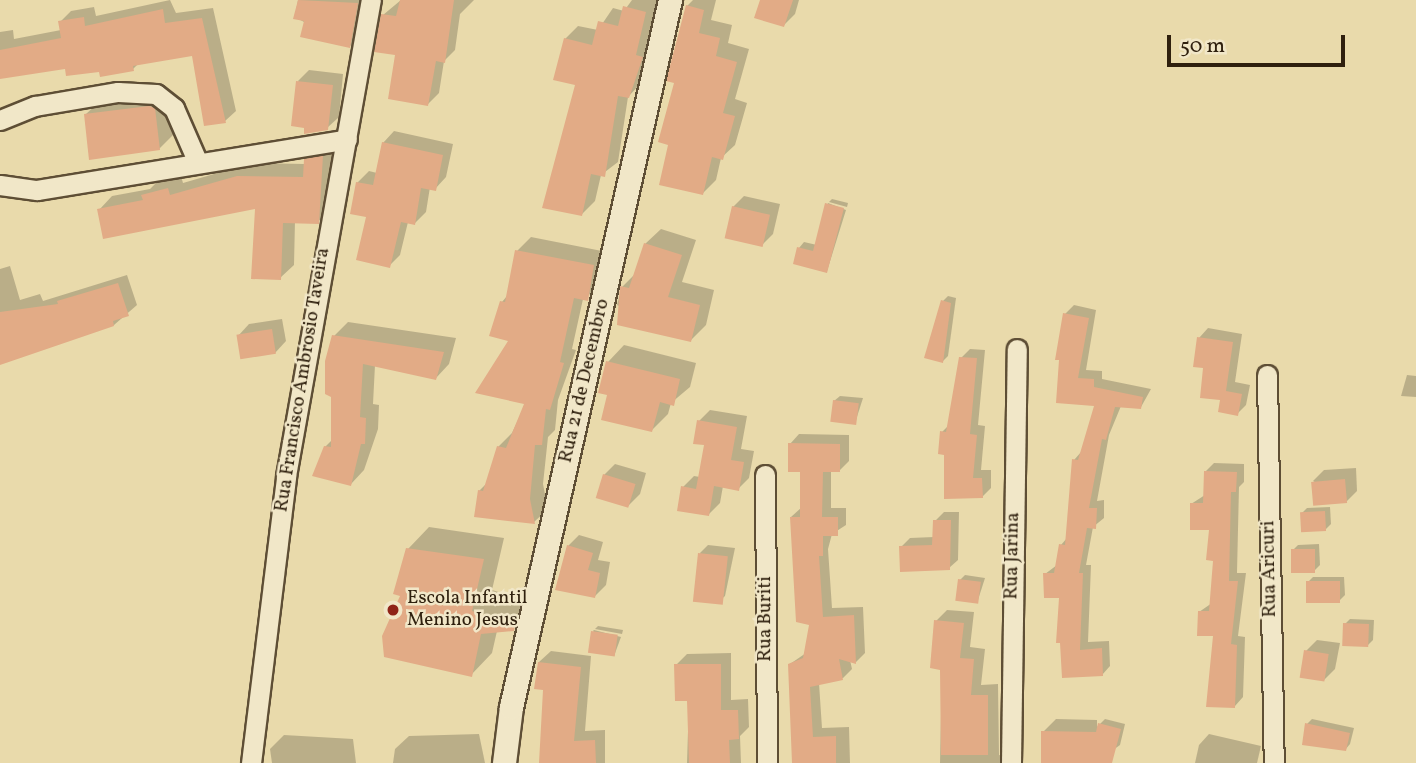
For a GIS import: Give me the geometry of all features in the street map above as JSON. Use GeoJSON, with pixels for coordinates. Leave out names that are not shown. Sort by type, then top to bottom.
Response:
{"type":"FeatureCollection","features":[{"type":"Feature","properties":{"kind":"street","name":"Rua Francisco Ambrosio Taveira"},"geometry":{"type":"LineString","coordinates":[[251,763],[286,476],[371,0]]}},
{"type":"Feature","properties":{"kind":"street","name":"Rua 21 de Decembro"},"geometry":{"type":"LineString","coordinates":[[504,763],[510,707],[670,0]]}},
{"type":"Feature","properties":{"kind":"street"},"geometry":{"type":"LineString","coordinates":[[0,120],[35,106],[118,92],[156,94],[174,108],[198,163]]}},
{"type":"Feature","properties":{"kind":"street"},"geometry":{"type":"LineString","coordinates":[[0,185],[37,190],[347,139]]}},
{"type":"Feature","properties":{"kind":"street","name":"Rua Jarina"},"geometry":{"type":"LineString","coordinates":[[1011,763],[1017,349]]}},
{"type":"Feature","properties":{"kind":"street","name":"Rua Aricuri"},"geometry":{"type":"LineString","coordinates":[[1267,374],[1274,763]]}},
{"type":"Feature","properties":{"kind":"street","name":"Rua Buriti"},"geometry":{"type":"LineString","coordinates":[[765,475],[767,763]]}},
{"type":"Feature","properties":{"kind":"building"},"geometry":{"type":"Polygon","coordinates":[[[298,0],[358,3],[350,48],[300,37],[304,21],[293,19],[298,0]]]}},
{"type":"Feature","properties":{"kind":"building"},"geometry":{"type":"Polygon","coordinates":[[[400,0],[454,0],[445,63],[436,61],[428,106],[388,99],[395,55],[374,52],[381,14],[396,16],[400,0]]]}},
{"type":"Feature","properties":{"kind":"building"},"geometry":{"type":"Polygon","coordinates":[[[760,0],[793,0],[784,27],[754,18],[760,0]]]}},
{"type":"Feature","properties":{"kind":"building"},"geometry":{"type":"Polygon","coordinates":[[[686,5],[704,10],[699,33],[720,38],[716,56],[737,62],[723,113],[735,116],[723,160],[712,157],[703,195],[659,185],[668,145],[658,142],[674,83],[666,81],[686,5]]]}},
{"type":"Feature","properties":{"kind":"building"},"geometry":{"type":"Polygon","coordinates":[[[623,6],[646,12],[636,55],[643,57],[629,98],[618,96],[605,177],[591,174],[582,216],[542,208],[575,85],[553,80],[564,38],[592,45],[598,21],[618,26],[623,6]]]}},
{"type":"Feature","properties":{"kind":"building"},"geometry":{"type":"Polygon","coordinates":[[[163,9],[165,23],[202,18],[226,123],[204,126],[192,56],[133,66],[134,71],[100,77],[99,72],[66,76],[65,69],[0,79],[0,50],[61,38],[58,21],[84,17],[85,26],[163,9]]]}},
{"type":"Feature","properties":{"kind":"building"},"geometry":{"type":"Polygon","coordinates":[[[296,81],[333,85],[328,130],[304,134],[304,128],[291,126],[296,81]]]}},
{"type":"Feature","properties":{"kind":"building"},"geometry":{"type":"Polygon","coordinates":[[[149,106],[155,108],[160,150],[89,160],[84,114],[149,106]]]}},
{"type":"Feature","properties":{"kind":"building"},"geometry":{"type":"Polygon","coordinates":[[[382,142],[443,155],[436,191],[421,188],[415,225],[401,222],[390,268],[356,260],[366,217],[350,214],[356,182],[373,185],[382,142]]]}},
{"type":"Feature","properties":{"kind":"building"},"geometry":{"type":"Polygon","coordinates":[[[323,155],[319,224],[283,223],[281,280],[251,279],[255,209],[103,239],[97,209],[143,200],[141,195],[168,188],[170,195],[237,176],[303,177],[304,159],[323,155]]]}},
{"type":"Feature","properties":{"kind":"building"},"geometry":{"type":"Polygon","coordinates":[[[825,203],[844,208],[827,273],[793,264],[797,247],[813,251],[825,203]]]}},
{"type":"Feature","properties":{"kind":"building"},"geometry":{"type":"Polygon","coordinates":[[[732,206],[770,215],[763,247],[725,238],[732,206]]]}},
{"type":"Feature","properties":{"kind":"building"},"geometry":{"type":"Polygon","coordinates":[[[644,243],[682,255],[668,297],[700,305],[691,342],[617,325],[620,286],[629,288],[644,243]]]}},
{"type":"Feature","properties":{"kind":"building"},"geometry":{"type":"Polygon","coordinates":[[[515,250],[594,265],[588,301],[574,298],[560,362],[564,363],[550,410],[546,409],[542,445],[535,445],[530,499],[535,524],[474,517],[478,490],[483,491],[497,446],[506,448],[524,404],[475,393],[508,341],[489,336],[500,301],[505,302],[515,250]]]}},
{"type":"Feature","properties":{"kind":"building"},"geometry":{"type":"Polygon","coordinates":[[[118,283],[129,316],[113,321],[114,326],[0,365],[0,312],[58,304],[57,301],[118,283]]]}},
{"type":"Feature","properties":{"kind":"building"},"geometry":{"type":"Polygon","coordinates":[[[941,300],[951,303],[943,363],[924,358],[941,300]]]}},
{"type":"Feature","properties":{"kind":"building"},"geometry":{"type":"Polygon","coordinates":[[[1063,313],[1089,318],[1078,378],[1094,379],[1094,387],[1143,397],[1141,409],[1115,407],[1106,440],[1102,439],[1089,508],[1097,508],[1096,529],[1087,528],[1079,573],[1083,573],[1080,650],[1102,648],[1103,676],[1062,678],[1060,643],[1056,643],[1059,598],[1044,598],[1043,573],[1054,573],[1059,544],[1065,545],[1072,459],[1078,460],[1094,406],[1056,403],[1059,360],[1055,360],[1063,313]]]}},
{"type":"Feature","properties":{"kind":"building"},"geometry":{"type":"Polygon","coordinates":[[[272,329],[276,354],[240,359],[236,335],[272,329]]]}},
{"type":"Feature","properties":{"kind":"building"},"geometry":{"type":"Polygon","coordinates":[[[332,335],[444,352],[436,380],[363,364],[360,417],[366,418],[365,444],[361,444],[351,486],[312,476],[324,446],[331,447],[331,397],[325,394],[325,361],[332,335]]]}},
{"type":"Feature","properties":{"kind":"building"},"geometry":{"type":"Polygon","coordinates":[[[1197,337],[1233,342],[1226,391],[1242,394],[1238,416],[1218,412],[1220,400],[1200,398],[1203,368],[1193,367],[1197,337]]]}},
{"type":"Feature","properties":{"kind":"building"},"geometry":{"type":"Polygon","coordinates":[[[959,357],[977,358],[970,434],[977,435],[973,478],[982,478],[983,498],[944,499],[944,455],[938,454],[940,431],[946,432],[959,357]]]}},
{"type":"Feature","properties":{"kind":"building"},"geometry":{"type":"Polygon","coordinates":[[[606,361],[680,379],[674,406],[660,402],[652,432],[601,420],[607,395],[598,393],[606,361]]]}},
{"type":"Feature","properties":{"kind":"building"},"geometry":{"type":"Polygon","coordinates":[[[833,400],[859,403],[856,425],[830,422],[833,400]]]}},
{"type":"Feature","properties":{"kind":"building"},"geometry":{"type":"Polygon","coordinates":[[[697,420],[737,427],[731,460],[744,462],[739,491],[714,486],[709,516],[677,511],[681,486],[696,489],[704,445],[693,444],[697,420]]]}},
{"type":"Feature","properties":{"kind":"building"},"geometry":{"type":"Polygon","coordinates":[[[788,443],[840,444],[840,472],[823,472],[822,517],[838,517],[838,536],[823,536],[823,556],[819,556],[823,617],[854,615],[856,664],[839,659],[843,680],[810,687],[813,737],[836,736],[836,763],[792,763],[788,664],[803,658],[809,625],[796,622],[790,517],[800,517],[800,472],[788,472],[788,443]]]}},
{"type":"Feature","properties":{"kind":"building"},"geometry":{"type":"Polygon","coordinates":[[[1204,471],[1237,472],[1236,492],[1231,492],[1229,581],[1238,581],[1231,644],[1237,645],[1235,708],[1206,707],[1213,636],[1197,636],[1198,611],[1209,611],[1213,561],[1206,560],[1209,530],[1190,530],[1190,503],[1203,503],[1204,471]]]}},
{"type":"Feature","properties":{"kind":"building"},"geometry":{"type":"Polygon","coordinates":[[[603,474],[636,484],[628,508],[596,498],[603,474]]]}},
{"type":"Feature","properties":{"kind":"building"},"geometry":{"type":"Polygon","coordinates":[[[1345,479],[1347,503],[1313,506],[1311,482],[1345,479]]]}},
{"type":"Feature","properties":{"kind":"building"},"geometry":{"type":"Polygon","coordinates":[[[1325,511],[1326,531],[1301,532],[1300,512],[1325,511]]]}},
{"type":"Feature","properties":{"kind":"building"},"geometry":{"type":"Polygon","coordinates":[[[933,520],[951,520],[950,570],[900,572],[899,546],[932,545],[933,520]]]}},
{"type":"Feature","properties":{"kind":"building"},"geometry":{"type":"Polygon","coordinates":[[[567,545],[593,553],[588,570],[600,573],[595,598],[555,590],[567,545]]]}},
{"type":"Feature","properties":{"kind":"building"},"geometry":{"type":"Polygon","coordinates":[[[406,548],[484,559],[472,611],[515,625],[514,631],[481,634],[472,677],[384,657],[382,636],[400,596],[393,594],[406,548]]]}},
{"type":"Feature","properties":{"kind":"building"},"geometry":{"type":"Polygon","coordinates":[[[1291,549],[1315,549],[1315,573],[1291,573],[1291,549]]]}},
{"type":"Feature","properties":{"kind":"building"},"geometry":{"type":"Polygon","coordinates":[[[698,553],[728,556],[723,605],[693,602],[698,553]]]}},
{"type":"Feature","properties":{"kind":"building"},"geometry":{"type":"Polygon","coordinates":[[[958,579],[981,582],[978,604],[955,601],[958,579]]]}},
{"type":"Feature","properties":{"kind":"building"},"geometry":{"type":"Polygon","coordinates":[[[1306,581],[1340,581],[1340,603],[1306,603],[1306,581]]]}},
{"type":"Feature","properties":{"kind":"building"},"geometry":{"type":"Polygon","coordinates":[[[934,620],[964,623],[960,658],[974,659],[971,695],[988,695],[988,755],[941,755],[940,670],[930,668],[934,620]]]}},
{"type":"Feature","properties":{"kind":"building"},"geometry":{"type":"Polygon","coordinates":[[[1343,623],[1369,624],[1368,647],[1342,646],[1343,623]]]}},
{"type":"Feature","properties":{"kind":"building"},"geometry":{"type":"Polygon","coordinates":[[[591,631],[618,635],[615,657],[588,653],[591,631]]]}},
{"type":"Feature","properties":{"kind":"building"},"geometry":{"type":"Polygon","coordinates":[[[1304,650],[1329,654],[1324,682],[1300,678],[1304,650]]]}},
{"type":"Feature","properties":{"kind":"building"},"geometry":{"type":"Polygon","coordinates":[[[538,662],[581,667],[574,741],[595,740],[596,763],[539,763],[543,690],[534,689],[538,662]]]}},
{"type":"Feature","properties":{"kind":"building"},"geometry":{"type":"Polygon","coordinates":[[[674,664],[721,664],[721,710],[738,710],[739,739],[729,740],[730,763],[689,763],[687,701],[675,701],[674,664]]]}},
{"type":"Feature","properties":{"kind":"building"},"geometry":{"type":"Polygon","coordinates":[[[1098,723],[1121,729],[1112,763],[1041,763],[1041,731],[1096,732],[1098,723]]]}},
{"type":"Feature","properties":{"kind":"building"},"geometry":{"type":"Polygon","coordinates":[[[1305,723],[1350,733],[1346,751],[1302,745],[1305,723]]]}},
{"type":"Feature","properties":{"kind":"place","name":"Escola Infantil Menino Jesus"},"geometry":{"type":"Point","coordinates":[393,610]}}]}
